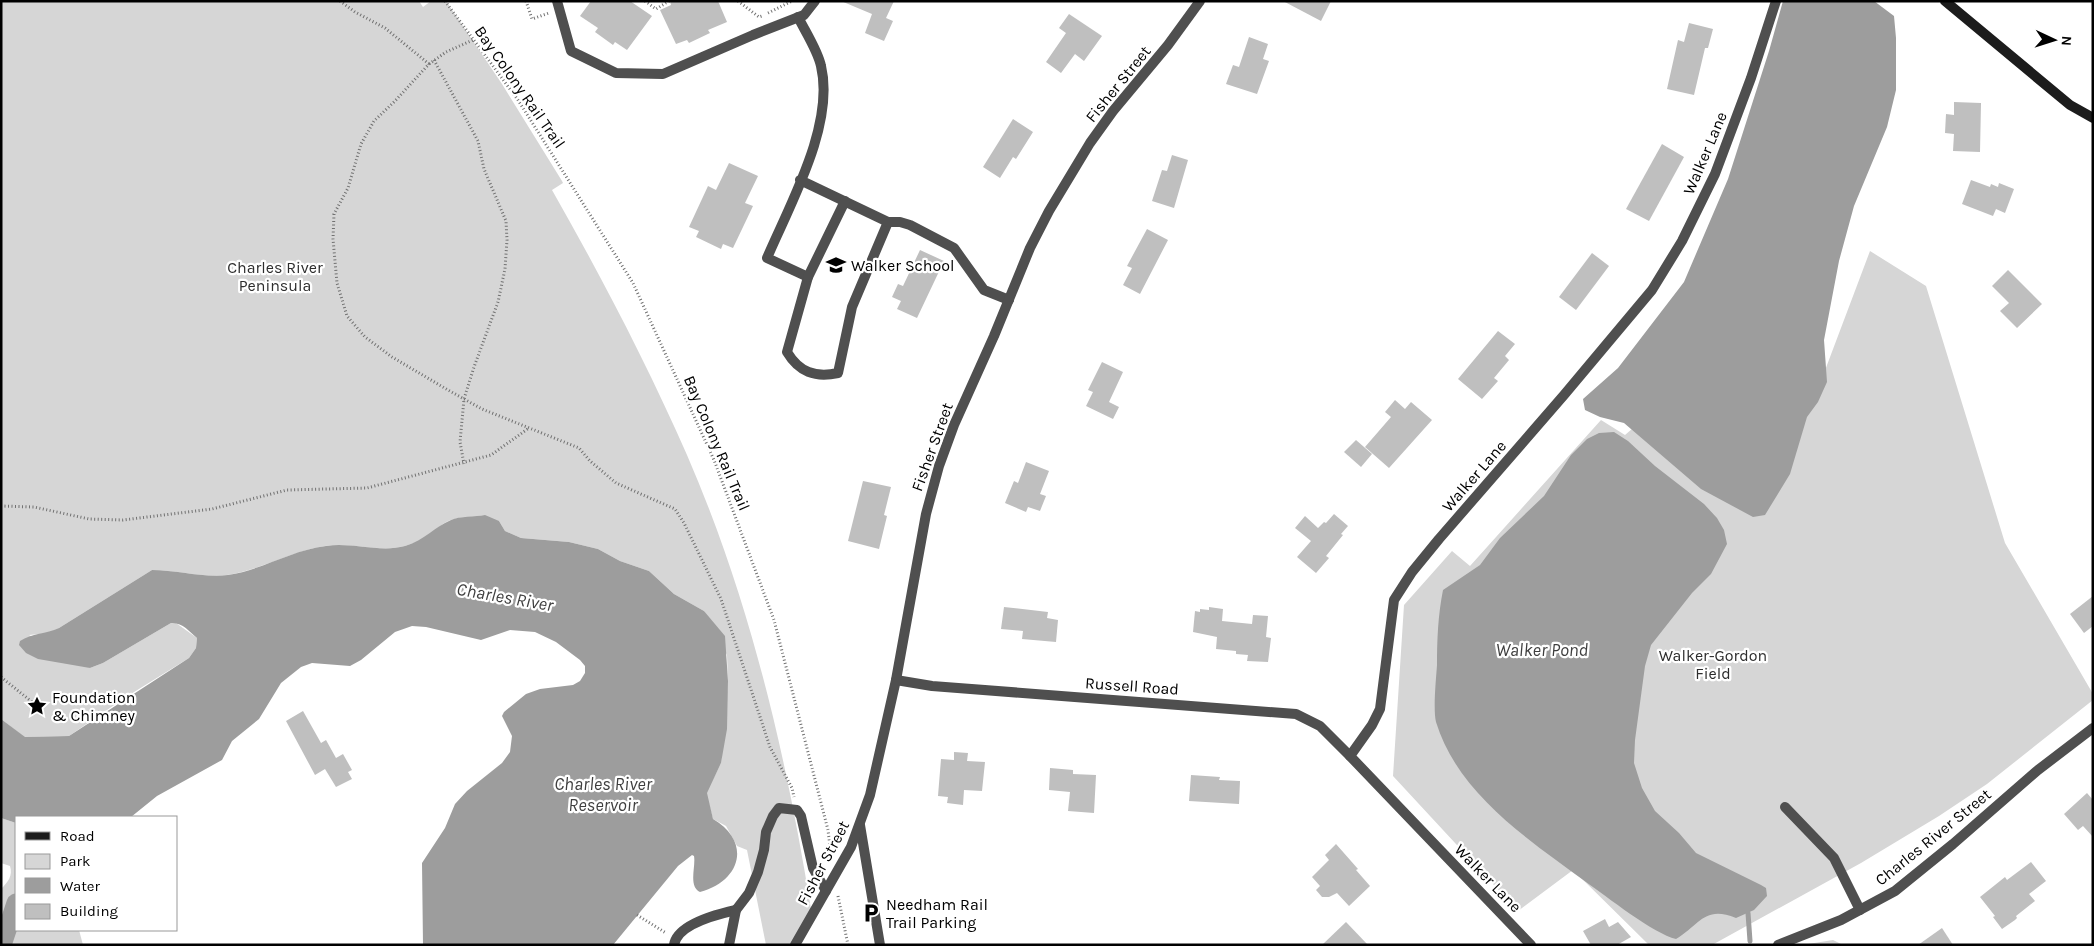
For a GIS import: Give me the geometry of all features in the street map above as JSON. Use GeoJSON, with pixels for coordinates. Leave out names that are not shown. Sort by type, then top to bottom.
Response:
{"type":"FeatureCollection","features":[{"type":"Feature","properties":{"kind":"main road"},"geometry":{"type":"LineString","coordinates":[[1944,1],[2070,105],[2093,118]]}},
{"type":"Feature","properties":{"kind":"street"},"geometry":{"type":"LineString","coordinates":[[557,2],[571,51],[616,73],[663,74],[804,15],[815,1]]}},
{"type":"Feature","properties":{"kind":"street","name":"Fisher Street"},"geometry":{"type":"LineString","coordinates":[[795,945],[834,878],[860,825],[870,795],[896,680],[931,490],[954,425],[1038,229],[1086,150],[1113,111],[1168,45],[1200,1]]}},
{"type":"Feature","properties":{"kind":"street","name":"Walker Lane"},"geometry":{"type":"LineString","coordinates":[[1531,945],[1350,756],[1372,725],[1380,709],[1394,600],[1412,572],[1564,396],[1652,290],[1682,241],[1715,174],[1751,78],[1776,1]]}},
{"type":"Feature","properties":{"kind":"street"},"geometry":{"type":"LineString","coordinates":[[798,17],[821,65],[823,102],[817,140],[767,258],[808,277]]}},
{"type":"Feature","properties":{"kind":"street"},"geometry":{"type":"LineString","coordinates":[[800,180],[888,222],[900,222],[910,225],[954,248],[984,290],[1008,300]]}},
{"type":"Feature","properties":{"kind":"street"},"geometry":{"type":"LineString","coordinates":[[845,201],[808,277],[787,352],[794,363],[811,374],[827,375],[838,373],[852,307],[888,222]]}},
{"type":"Feature","properties":{"kind":"street","name":"Russell Road"},"geometry":{"type":"LineString","coordinates":[[896,680],[932,686],[1296,714],[1320,726],[1350,756]]}},
{"type":"Feature","properties":{"kind":"street","name":"Charles River Street"},"geometry":{"type":"LineString","coordinates":[[1778,945],[1841,920],[1895,891],[1953,844],[2038,770],[2093,728]]}},
{"type":"Feature","properties":{"kind":"street"},"geometry":{"type":"LineString","coordinates":[[1785,807],[1834,858],[1860,910]]}},
{"type":"Feature","properties":{"kind":"street"},"geometry":{"type":"LineString","coordinates":[[729,945],[736,910],[749,893],[758,872],[764,850],[766,832],[773,816],[780,808],[797,810],[801,816],[813,868],[826,891]]}},
{"type":"Feature","properties":{"kind":"street"},"geometry":{"type":"LineString","coordinates":[[860,825],[880,945]]}},
{"type":"Feature","properties":{"kind":"street"},"geometry":{"type":"LineString","coordinates":[[674,942],[681,930],[719,913],[736,910]]}},
{"type":"Feature","properties":{"kind":"path"},"geometry":{"type":"LineString","coordinates":[[340,1],[355,12],[385,28],[429,64]]}},
{"type":"Feature","properties":{"kind":"path","name":"Bay Colony Rail Trail"},"geometry":{"type":"LineString","coordinates":[[445,1],[518,100],[633,283],[714,460],[774,620],[828,830],[834,878],[848,945]]}},
{"type":"Feature","properties":{"kind":"path"},"geometry":{"type":"LineString","coordinates":[[526,1],[532,19]]}},
{"type":"Feature","properties":{"kind":"path"},"geometry":{"type":"LineString","coordinates":[[644,1],[656,9],[669,1]]}},
{"type":"Feature","properties":{"kind":"path"},"geometry":{"type":"LineString","coordinates":[[738,1],[759,17],[792,1]]}},
{"type":"Feature","properties":{"kind":"path"},"geometry":{"type":"LineString","coordinates":[[473,40],[429,64],[395,102],[374,121],[361,144],[348,188],[334,214],[333,239],[337,283],[347,316],[365,337],[392,357],[482,409],[579,448],[590,461],[616,483],[675,509],[721,599],[770,747],[792,788],[797,810]]}},
{"type":"Feature","properties":{"kind":"path"},"geometry":{"type":"LineString","coordinates":[[434,60],[478,140],[484,169],[506,222],[507,231],[505,269],[498,302],[464,399],[460,442],[464,464]]}},
{"type":"Feature","properties":{"kind":"path"},"geometry":{"type":"LineString","coordinates":[[1,506],[34,507],[89,519],[123,520],[212,509],[287,490],[367,488],[464,464],[492,455],[529,428]]}},
{"type":"Feature","properties":{"kind":"path"},"geometry":{"type":"LineString","coordinates":[[1,677],[37,706]]}},
{"type":"Feature","properties":{"kind":"path"},"geometry":{"type":"LineString","coordinates":[[637,915],[674,942]]}},
{"type":"Feature","properties":{"kind":"green space","name":"Charles River Peninsula"},"geometry":{"type":"Polygon","coordinates":[[[1,1],[419,1],[423,7],[431,1],[446,1],[502,84],[562,181],[563,183],[552,190],[640,354],[672,421],[709,510],[729,565],[763,678],[790,793],[801,851],[811,909],[790,945],[766,945],[747,850],[737,846],[726,826],[713,819],[706,793],[721,763],[728,681],[727,655],[704,611],[674,594],[649,571],[620,561],[598,549],[569,542],[521,538],[505,531],[499,521],[465,517],[450,520],[426,538],[395,548],[335,545],[312,548],[240,573],[218,576],[152,570],[59,628],[49,633],[29,635],[90,668],[103,663],[171,623],[176,623],[197,638],[196,648],[189,658],[126,697],[69,736],[24,737],[1,719],[1,1]]]}},
{"type":"Feature","properties":{"kind":"green space","name":"Walker-Gordon Field"},"geometry":{"type":"Polygon","coordinates":[[[1870,251],[1926,286],[2005,543],[2093,694],[2093,700],[1987,784],[1939,816],[1861,863],[1712,945],[1649,945],[1573,870],[1518,911],[1393,776],[1404,605],[1452,551],[1470,566],[1601,420],[1625,435],[1773,307],[1821,381],[1870,251]]]}},
{"type":"Feature","properties":{"kind":"green space"},"geometry":{"type":"Polygon","coordinates":[[[1,818],[15,823],[15,931],[79,931],[83,945],[1,945],[1,889],[8,881],[11,873],[10,866],[1,863],[1,818]]]}},
{"type":"Feature","properties":{"kind":"green space"},"geometry":{"type":"Polygon","coordinates":[[[1833,940],[1843,945],[1802,945],[1833,940]]]}},
{"type":"Feature","properties":{"kind":"water"},"geometry":{"type":"Polygon","coordinates":[[[1783,1],[1874,1],[1894,16],[1896,90],[1887,127],[1854,206],[1839,261],[1824,340],[1827,382],[1818,402],[1807,417],[1790,474],[1765,515],[1753,517],[1701,489],[1624,423],[1600,417],[1585,410],[1583,399],[1618,368],[1684,282],[1728,179],[1783,1]]]}},
{"type":"Feature","properties":{"kind":"water","name":"Walker Pond"},"geometry":{"type":"Polygon","coordinates":[[[1614,432],[1628,441],[1655,466],[1704,504],[1717,518],[1724,530],[1727,544],[1711,574],[1692,593],[1651,645],[1645,666],[1635,740],[1634,763],[1642,788],[1655,811],[1679,833],[1696,853],[1766,888],[1767,896],[1754,910],[1736,918],[1716,914],[1709,915],[1676,939],[1655,930],[1617,905],[1519,832],[1498,813],[1478,793],[1461,771],[1446,748],[1435,717],[1438,628],[1443,590],[1480,565],[1500,538],[1544,496],[1571,455],[1587,439],[1599,433],[1614,432]]]}},
{"type":"Feature","properties":{"kind":"water","name":"Charles River Reservoir"},"geometry":{"type":"Polygon","coordinates":[[[485,515],[499,521],[505,531],[521,538],[569,542],[598,549],[620,561],[649,571],[674,594],[704,611],[725,636],[728,681],[727,729],[721,763],[707,793],[713,819],[725,828],[737,849],[736,860],[732,870],[725,879],[714,887],[700,892],[696,889],[693,881],[694,856],[692,855],[678,866],[613,945],[423,945],[422,863],[445,828],[455,804],[467,791],[502,763],[510,752],[512,736],[502,716],[504,712],[526,694],[540,689],[573,685],[580,681],[585,673],[585,666],[580,660],[556,642],[535,632],[510,630],[481,640],[426,627],[412,626],[395,632],[361,660],[350,666],[312,663],[301,667],[281,683],[259,719],[232,741],[222,760],[157,796],[132,816],[15,816],[15,823],[1,818],[1,719],[25,737],[69,736],[189,658],[196,648],[197,638],[182,625],[171,623],[103,663],[90,668],[38,659],[26,653],[19,645],[20,641],[29,636],[59,628],[152,570],[219,576],[253,569],[313,548],[346,545],[395,548],[412,543],[439,526],[463,517],[485,515]]]}},
{"type":"Feature","properties":{"kind":"building"},"geometry":{"type":"Polygon","coordinates":[[[591,1],[630,1],[652,16],[627,50],[615,42],[613,45],[595,32],[598,28],[580,16],[591,1]]]}},
{"type":"Feature","properties":{"kind":"building"},"geometry":{"type":"Polygon","coordinates":[[[670,1],[718,1],[727,22],[708,30],[710,33],[689,43],[687,40],[676,44],[660,10],[671,5],[670,1]]]}},
{"type":"Feature","properties":{"kind":"building"},"geometry":{"type":"Polygon","coordinates":[[[841,1],[894,1],[886,18],[893,21],[884,41],[865,33],[872,14],[841,1]]]}},
{"type":"Feature","properties":{"kind":"building"},"geometry":{"type":"Polygon","coordinates":[[[1283,1],[1331,1],[1321,21],[1283,1]]]}},
{"type":"Feature","properties":{"kind":"building"},"geometry":{"type":"Polygon","coordinates":[[[1069,14],[1102,36],[1084,61],[1075,54],[1061,73],[1046,62],[1066,33],[1059,28],[1069,14]]]}},
{"type":"Feature","properties":{"kind":"building"},"geometry":{"type":"Polygon","coordinates":[[[1689,23],[1713,29],[1708,48],[1705,48],[1694,95],[1667,89],[1678,40],[1684,42],[1689,23]]]}},
{"type":"Feature","properties":{"kind":"building"},"geometry":{"type":"Polygon","coordinates":[[[1249,37],[1268,44],[1263,59],[1269,61],[1257,94],[1226,84],[1233,65],[1239,67],[1249,37]]]}},
{"type":"Feature","properties":{"kind":"building"},"geometry":{"type":"Polygon","coordinates":[[[1954,102],[1981,103],[1980,152],[1953,151],[1954,134],[1945,133],[1946,114],[1954,115],[1954,102]]]}},
{"type":"Feature","properties":{"kind":"building"},"geometry":{"type":"Polygon","coordinates":[[[1013,119],[1033,132],[1016,159],[1013,157],[1000,178],[983,167],[1013,119]]]}},
{"type":"Feature","properties":{"kind":"building"},"geometry":{"type":"Polygon","coordinates":[[[1662,144],[1684,157],[1649,221],[1626,209],[1662,144]]]}},
{"type":"Feature","properties":{"kind":"building"},"geometry":{"type":"Polygon","coordinates":[[[1172,155],[1188,160],[1174,208],[1152,201],[1162,170],[1167,171],[1172,155]]]}},
{"type":"Feature","properties":{"kind":"building"},"geometry":{"type":"Polygon","coordinates":[[[729,163],[758,176],[745,203],[753,206],[733,248],[723,244],[721,249],[696,237],[699,231],[689,227],[708,186],[716,190],[729,163]]]}},
{"type":"Feature","properties":{"kind":"building"},"geometry":{"type":"Polygon","coordinates":[[[1971,180],[1990,187],[1991,184],[1998,187],[1999,183],[2014,189],[2005,213],[1996,209],[1993,216],[1962,204],[1971,180]]]}},
{"type":"Feature","properties":{"kind":"building"},"geometry":{"type":"Polygon","coordinates":[[[1147,229],[1168,240],[1140,294],[1123,285],[1132,268],[1127,266],[1147,229]]]}},
{"type":"Feature","properties":{"kind":"building"},"geometry":{"type":"Polygon","coordinates":[[[920,250],[944,261],[917,318],[897,309],[901,301],[892,297],[898,284],[903,286],[920,250]]]}},
{"type":"Feature","properties":{"kind":"building"},"geometry":{"type":"Polygon","coordinates":[[[1592,253],[1609,266],[1576,310],[1559,297],[1592,253]]]}},
{"type":"Feature","properties":{"kind":"building"},"geometry":{"type":"Polygon","coordinates":[[[2008,270],[2042,304],[2017,328],[2000,311],[2009,303],[1992,286],[2008,270]]]}},
{"type":"Feature","properties":{"kind":"building"},"geometry":{"type":"Polygon","coordinates":[[[1498,331],[1515,344],[1505,356],[1509,360],[1494,378],[1498,381],[1482,399],[1458,379],[1498,331]]]}},
{"type":"Feature","properties":{"kind":"building"},"geometry":{"type":"Polygon","coordinates":[[[1102,362],[1123,372],[1109,402],[1119,407],[1113,419],[1086,406],[1093,392],[1088,390],[1102,362]]]}},
{"type":"Feature","properties":{"kind":"building"},"geometry":{"type":"Polygon","coordinates":[[[1395,400],[1405,409],[1411,402],[1432,420],[1389,468],[1365,447],[1391,417],[1385,412],[1395,400]]]}},
{"type":"Feature","properties":{"kind":"building"},"geometry":{"type":"Polygon","coordinates":[[[1356,440],[1372,454],[1361,467],[1344,452],[1356,440]]]}},
{"type":"Feature","properties":{"kind":"building"},"geometry":{"type":"Polygon","coordinates":[[[1026,462],[1049,471],[1040,494],[1046,496],[1040,511],[1028,507],[1026,512],[1005,503],[1014,481],[1018,483],[1026,462]]]}},
{"type":"Feature","properties":{"kind":"building"},"geometry":{"type":"Polygon","coordinates":[[[863,481],[891,487],[884,515],[887,516],[879,549],[848,541],[863,481]]]}},
{"type":"Feature","properties":{"kind":"building"},"geometry":{"type":"Polygon","coordinates":[[[1334,514],[1348,526],[1326,556],[1329,558],[1316,573],[1297,557],[1311,541],[1295,528],[1305,516],[1318,528],[1324,522],[1326,523],[1334,514]]]}},
{"type":"Feature","properties":{"kind":"building"},"geometry":{"type":"Polygon","coordinates":[[[2093,596],[2093,626],[2084,633],[2070,614],[2093,596]]]}},
{"type":"Feature","properties":{"kind":"building"},"geometry":{"type":"Polygon","coordinates":[[[1004,607],[1048,612],[1047,618],[1058,620],[1056,642],[1022,639],[1023,631],[1001,629],[1004,607]]]}},
{"type":"Feature","properties":{"kind":"building"},"geometry":{"type":"Polygon","coordinates":[[[1209,607],[1223,609],[1222,621],[1252,624],[1253,615],[1268,616],[1266,637],[1271,638],[1268,662],[1247,661],[1248,655],[1236,654],[1236,651],[1216,649],[1217,637],[1193,632],[1195,611],[1200,612],[1200,609],[1209,610],[1209,607]]]}},
{"type":"Feature","properties":{"kind":"building"},"geometry":{"type":"Polygon","coordinates":[[[303,711],[321,743],[326,740],[336,758],[343,754],[352,770],[348,772],[352,779],[336,787],[325,769],[315,775],[286,721],[303,711]]]}},
{"type":"Feature","properties":{"kind":"building"},"geometry":{"type":"Polygon","coordinates":[[[954,752],[968,753],[967,761],[985,762],[982,791],[964,790],[963,805],[947,803],[948,797],[938,796],[941,759],[954,760],[954,752]]]}},
{"type":"Feature","properties":{"kind":"building"},"geometry":{"type":"Polygon","coordinates":[[[1050,768],[1073,770],[1073,774],[1096,775],[1094,813],[1068,811],[1070,792],[1049,790],[1050,768]]]}},
{"type":"Feature","properties":{"kind":"building"},"geometry":{"type":"Polygon","coordinates":[[[1191,775],[1220,777],[1219,780],[1240,781],[1239,804],[1189,801],[1191,775]]]}},
{"type":"Feature","properties":{"kind":"building"},"geometry":{"type":"Polygon","coordinates":[[[2087,793],[2093,800],[2093,837],[2083,826],[2078,830],[2064,814],[2087,793]]]}},
{"type":"Feature","properties":{"kind":"building"},"geometry":{"type":"Polygon","coordinates":[[[1336,844],[1370,886],[1349,906],[1337,893],[1329,897],[1322,897],[1316,890],[1320,886],[1312,877],[1329,860],[1325,855],[1336,844]]]}},
{"type":"Feature","properties":{"kind":"building"},"geometry":{"type":"Polygon","coordinates":[[[2031,862],[2046,881],[2029,894],[2035,901],[2016,916],[2015,920],[2002,929],[1993,917],[1995,916],[1980,897],[2005,877],[2007,880],[2031,862]]]}},
{"type":"Feature","properties":{"kind":"building"},"geometry":{"type":"Polygon","coordinates":[[[1605,919],[1609,927],[1618,922],[1631,937],[1617,945],[1591,945],[1583,931],[1605,919]]]}},
{"type":"Feature","properties":{"kind":"building"},"geometry":{"type":"Polygon","coordinates":[[[1346,922],[1368,945],[1322,945],[1346,922]]]}},
{"type":"Feature","properties":{"kind":"building"},"geometry":{"type":"Polygon","coordinates":[[[1942,928],[1953,945],[1918,945],[1942,928]]]}},
{"type":"Feature","properties":{"kind":"waterway"},"geometry":{"type":"LineString","coordinates":[[2,945],[15,906]]}},
{"type":"Feature","properties":{"kind":"waterway"},"geometry":{"type":"LineString","coordinates":[[1748,913],[1750,941]]}},
{"type":"Feature","properties":{"kind":"place","name":"Walker School"},"geometry":{"type":"Point","coordinates":[836,265]}},
{"type":"Feature","properties":{"kind":"place","name":"Foundation & Chimney"},"geometry":{"type":"Point","coordinates":[37,706]}},
{"type":"Feature","properties":{"kind":"place","name":"Needham Rail Trail Parking"},"geometry":{"type":"Point","coordinates":[871,913]}},
{"type":"Feature","properties":{"kind":"water label","name":"Charles River"},"geometry":{"type":"Point","coordinates":[505,597]}}]}
